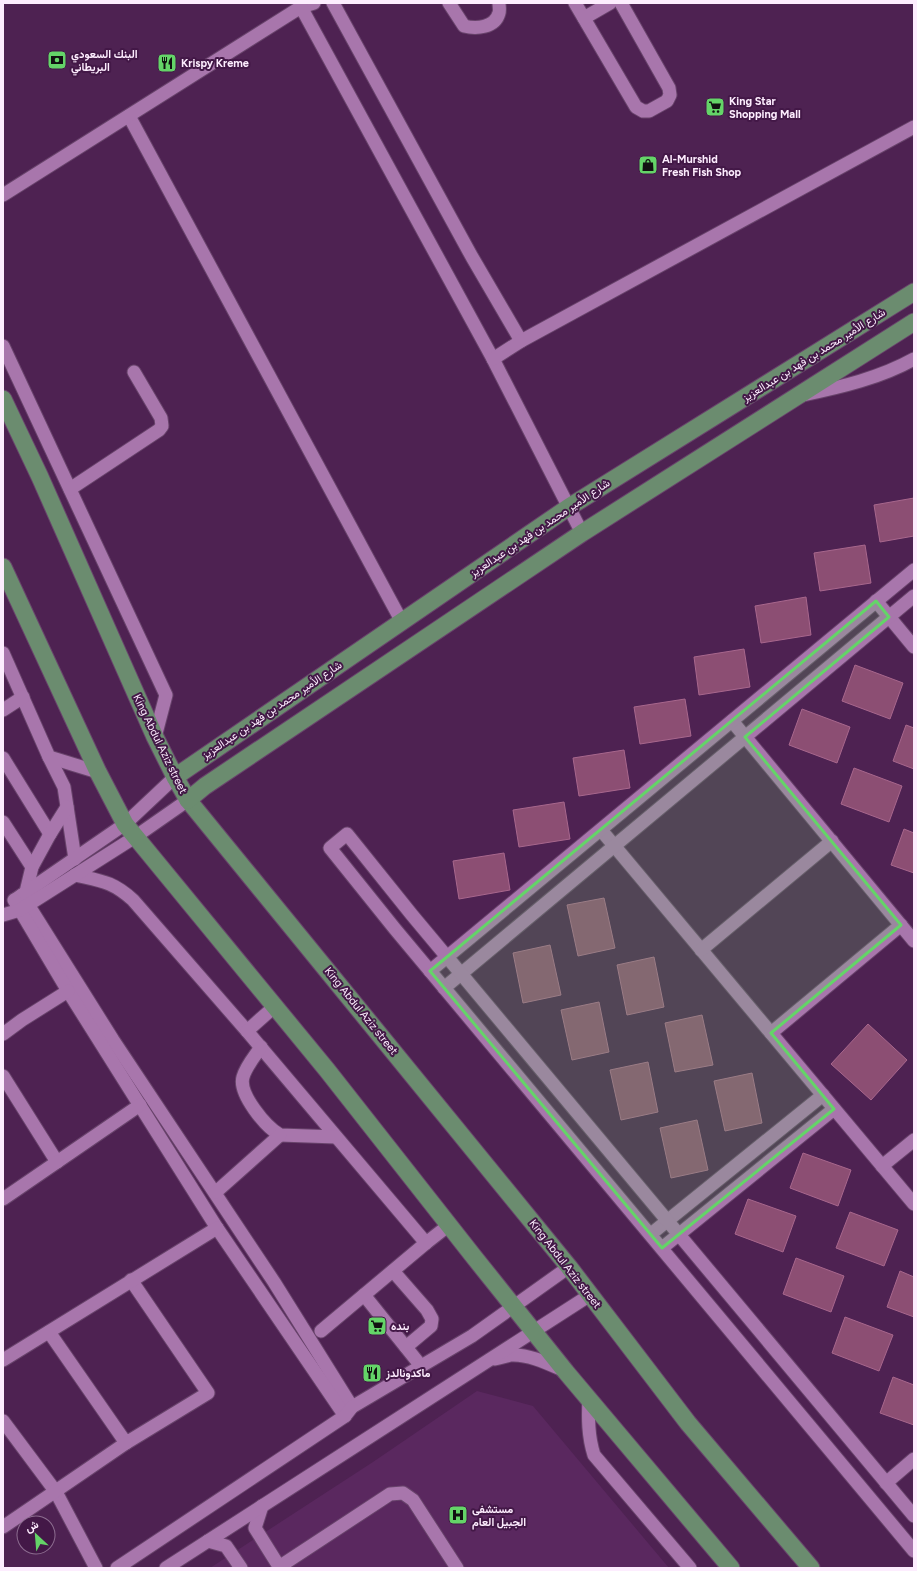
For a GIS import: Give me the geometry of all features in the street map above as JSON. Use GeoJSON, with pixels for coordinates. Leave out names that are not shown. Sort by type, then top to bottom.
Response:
{"type":"FeatureCollection","features":[{"type":"Feature","properties":{"kind":"main road","name":"شارع الأمير محمد بن فهد بن عبدالعزيز"},"geometry":{"type":"LineString","coordinates":[[175,777],[569,507],[914,292]]}},
{"type":"Feature","properties":{"kind":"main road"},"geometry":{"type":"LineString","coordinates":[[188,800],[205,786],[582,533],[914,322]]}},
{"type":"Feature","properties":{"kind":"main road","name":"King Abdul Aziz street"},"geometry":{"type":"LineString","coordinates":[[3,399],[40,476],[154,737],[188,800],[569,1267],[688,1423],[811,1568]]}},
{"type":"Feature","properties":{"kind":"main road"},"geometry":{"type":"LineString","coordinates":[[3,567],[98,772],[130,831],[274,1007],[566,1372],[731,1568]]}},
{"type":"Feature","properties":{"kind":"main road"},"geometry":{"type":"LineString","coordinates":[[794,1548],[800,1563],[800,1568]]}},
{"type":"Feature","properties":{"kind":"street"},"geometry":{"type":"LineString","coordinates":[[3,195],[129,116],[302,4],[314,3]]}},
{"type":"Feature","properties":{"kind":"street"},"geometry":{"type":"LineString","coordinates":[[333,3],[468,250],[521,341]]}},
{"type":"Feature","properties":{"kind":"street"},"geometry":{"type":"LineString","coordinates":[[449,3],[464,26],[471,28],[481,28],[492,23],[499,13],[499,3]]}},
{"type":"Feature","properties":{"kind":"street"},"geometry":{"type":"LineString","coordinates":[[575,3],[636,107],[643,111],[650,110],[667,101],[670,95],[669,88],[621,3]]}},
{"type":"Feature","properties":{"kind":"street"},"geometry":{"type":"LineString","coordinates":[[584,18],[610,3]]}},
{"type":"Feature","properties":{"kind":"street"},"geometry":{"type":"LineString","coordinates":[[302,4],[493,359],[582,533]]}},
{"type":"Feature","properties":{"kind":"street"},"geometry":{"type":"LineString","coordinates":[[129,116],[402,622]]}},
{"type":"Feature","properties":{"kind":"street"},"geometry":{"type":"LineString","coordinates":[[493,359],[521,341],[914,127]]}},
{"type":"Feature","properties":{"kind":"street"},"geometry":{"type":"LineString","coordinates":[[3,346],[166,695],[154,737]]}},
{"type":"Feature","properties":{"kind":"street"},"geometry":{"type":"LineString","coordinates":[[798,396],[848,386],[901,366],[914,358]]}},
{"type":"Feature","properties":{"kind":"street"},"geometry":{"type":"LineString","coordinates":[[70,489],[159,430],[162,426],[161,418],[134,372]]}},
{"type":"Feature","properties":{"kind":"street"},"geometry":{"type":"LineString","coordinates":[[430,971],[448,958],[914,570]]}},
{"type":"Feature","properties":{"kind":"street"},"geometry":{"type":"LineString","coordinates":[[444,988],[914,596]]}},
{"type":"Feature","properties":{"kind":"street"},"geometry":{"type":"LineString","coordinates":[[876,601],[914,647]]}},
{"type":"Feature","properties":{"kind":"street"},"geometry":{"type":"LineString","coordinates":[[3,653],[49,757],[61,780],[68,807],[75,859]]}},
{"type":"Feature","properties":{"kind":"street"},"geometry":{"type":"LineString","coordinates":[[3,710],[23,697]]}},
{"type":"Feature","properties":{"kind":"street"},"geometry":{"type":"LineString","coordinates":[[732,721],[914,941]]}},
{"type":"Feature","properties":{"kind":"street"},"geometry":{"type":"LineString","coordinates":[[49,757],[98,772]]}},
{"type":"Feature","properties":{"kind":"street"},"geometry":{"type":"LineString","coordinates":[[3,758],[50,834]]}},
{"type":"Feature","properties":{"kind":"street"},"geometry":{"type":"LineString","coordinates":[[3,909],[75,875],[130,831],[175,777]]}},
{"type":"Feature","properties":{"kind":"street"},"geometry":{"type":"LineString","coordinates":[[3,915],[75,859],[188,800]]}},
{"type":"Feature","properties":{"kind":"street"},"geometry":{"type":"LineString","coordinates":[[68,807],[50,834],[32,867],[22,900],[68,991],[217,1228],[348,1412]]}},
{"type":"Feature","properties":{"kind":"street"},"geometry":{"type":"LineString","coordinates":[[3,822],[32,867]]}},
{"type":"Feature","properties":{"kind":"street"},"geometry":{"type":"LineString","coordinates":[[601,830],[914,1204]]}},
{"type":"Feature","properties":{"kind":"street"},"geometry":{"type":"LineString","coordinates":[[914,1516],[448,958],[347,834],[330,848],[444,988],[914,1551]]}},
{"type":"Feature","properties":{"kind":"street"},"geometry":{"type":"LineString","coordinates":[[701,950],[832,841]]}},
{"type":"Feature","properties":{"kind":"street"},"geometry":{"type":"LineString","coordinates":[[75,875],[111,884],[122,890],[133,900],[261,1047],[426,1243]]}},
{"type":"Feature","properties":{"kind":"street"},"geometry":{"type":"LineString","coordinates":[[22,900],[274,1282],[348,1412]]}},
{"type":"Feature","properties":{"kind":"street"},"geometry":{"type":"LineString","coordinates":[[770,1033],[901,925]]}},
{"type":"Feature","properties":{"kind":"street"},"geometry":{"type":"LineString","coordinates":[[3,1034],[68,991]]}},
{"type":"Feature","properties":{"kind":"street"},"geometry":{"type":"LineString","coordinates":[[247,1031],[274,1007]]}},
{"type":"Feature","properties":{"kind":"street"},"geometry":{"type":"LineString","coordinates":[[261,1047],[243,1076],[242,1084],[244,1093],[266,1124],[280,1135],[336,1137]]}},
{"type":"Feature","properties":{"kind":"street"},"geometry":{"type":"LineString","coordinates":[[3,1076],[57,1162]]}},
{"type":"Feature","properties":{"kind":"street"},"geometry":{"type":"LineString","coordinates":[[650,1234],[823,1095]]}},
{"type":"Feature","properties":{"kind":"street"},"geometry":{"type":"LineString","coordinates":[[3,1199],[140,1105]]}},
{"type":"Feature","properties":{"kind":"street"},"geometry":{"type":"LineString","coordinates":[[662,1248],[834,1108]]}},
{"type":"Feature","properties":{"kind":"street"},"geometry":{"type":"LineString","coordinates":[[216,1192],[280,1135]]}},
{"type":"Feature","properties":{"kind":"street"},"geometry":{"type":"LineString","coordinates":[[882,1166],[914,1140]]}},
{"type":"Feature","properties":{"kind":"street"},"geometry":{"type":"LineString","coordinates":[[321,1331],[426,1243],[449,1226]]}},
{"type":"Feature","properties":{"kind":"street"},"geometry":{"type":"LineString","coordinates":[[3,1360],[217,1228]]}},
{"type":"Feature","properties":{"kind":"street"},"geometry":{"type":"LineString","coordinates":[[117,1568],[348,1412],[472,1336],[569,1267]]}},
{"type":"Feature","properties":{"kind":"street"},"geometry":{"type":"LineString","coordinates":[[393,1271],[427,1310],[432,1319],[431,1326],[406,1347]]}},
{"type":"Feature","properties":{"kind":"street"},"geometry":{"type":"LineString","coordinates":[[3,1527],[126,1443],[208,1393],[131,1280]]}},
{"type":"Feature","properties":{"kind":"street"},"geometry":{"type":"LineString","coordinates":[[364,1295],[421,1366]]}},
{"type":"Feature","properties":{"kind":"street"},"geometry":{"type":"LineString","coordinates":[[166,1568],[590,1295]]}},
{"type":"Feature","properties":{"kind":"street"},"geometry":{"type":"LineString","coordinates":[[49,1332],[126,1443]]}},
{"type":"Feature","properties":{"kind":"street"},"geometry":{"type":"LineString","coordinates":[[490,1360],[511,1355],[545,1363],[566,1372]]}},
{"type":"Feature","properties":{"kind":"street"},"geometry":{"type":"LineString","coordinates":[[589,1398],[588,1418],[590,1443],[594,1455],[690,1568]]}},
{"type":"Feature","properties":{"kind":"street"},"geometry":{"type":"LineString","coordinates":[[3,1420],[56,1492],[96,1568]]}},
{"type":"Feature","properties":{"kind":"street"},"geometry":{"type":"LineString","coordinates":[[886,1483],[914,1459]]}},
{"type":"Feature","properties":{"kind":"street"},"geometry":{"type":"LineString","coordinates":[[262,1506],[255,1528],[280,1567],[390,1494],[403,1493],[413,1500],[457,1568]]}},
{"type":"Feature","properties":{"kind":"street"},"geometry":{"type":"LineString","coordinates":[[208,1541],[226,1546],[241,1568]]}},
{"type":"Feature","properties":{"kind":"highlighted area"},"geometry":{"type":"Polygon","coordinates":[[[876,601],[889,617],[745,737],[901,925],[771,1033],[834,1109],[662,1248],[430,971],[876,601]]]}},
{"type":"Feature","properties":{"kind":"shaded area","name":"مستشفى الجبيل العام"},"geometry":{"type":"Polygon","coordinates":[[[477,1391],[533,1406],[669,1568],[210,1568],[373,1462],[477,1391]]]}},
{"type":"Feature","properties":{"kind":"building"},"geometry":{"type":"Polygon","coordinates":[[[914,498],[914,536],[880,542],[874,505],[914,498]]]}},
{"type":"Feature","properties":{"kind":"building"},"geometry":{"type":"Polygon","coordinates":[[[865,545],[871,583],[820,591],[814,553],[865,545]]]}},
{"type":"Feature","properties":{"kind":"building"},"geometry":{"type":"Polygon","coordinates":[[[806,597],[811,635],[761,643],[755,606],[806,597]]]}},
{"type":"Feature","properties":{"kind":"building"},"geometry":{"type":"Polygon","coordinates":[[[744,649],[750,687],[699,695],[694,657],[744,649]]]}},
{"type":"Feature","properties":{"kind":"building"},"geometry":{"type":"Polygon","coordinates":[[[855,665],[903,683],[890,719],[842,701],[855,665]]]}},
{"type":"Feature","properties":{"kind":"building"},"geometry":{"type":"Polygon","coordinates":[[[685,699],[691,736],[640,744],[634,707],[685,699]]]}},
{"type":"Feature","properties":{"kind":"building"},"geometry":{"type":"Polygon","coordinates":[[[802,709],[850,727],[837,763],[789,745],[802,709]]]}},
{"type":"Feature","properties":{"kind":"building"},"geometry":{"type":"Polygon","coordinates":[[[906,725],[914,728],[914,769],[893,761],[906,725]]]}},
{"type":"Feature","properties":{"kind":"building"},"geometry":{"type":"Polygon","coordinates":[[[624,750],[630,788],[579,796],[573,758],[624,750]]]}},
{"type":"Feature","properties":{"kind":"building"},"geometry":{"type":"Polygon","coordinates":[[[854,768],[902,786],[889,822],[841,804],[854,768]]]}},
{"type":"Feature","properties":{"kind":"building"},"geometry":{"type":"Polygon","coordinates":[[[564,802],[570,839],[519,847],[513,810],[564,802]]]}},
{"type":"Feature","properties":{"kind":"building"},"geometry":{"type":"Polygon","coordinates":[[[904,829],[914,833],[914,873],[891,865],[904,829]]]}},
{"type":"Feature","properties":{"kind":"building"},"geometry":{"type":"Polygon","coordinates":[[[504,853],[510,890],[459,899],[453,861],[504,853]]]}},
{"type":"Feature","properties":{"kind":"building"},"geometry":{"type":"Polygon","coordinates":[[[604,898],[615,948],[578,956],[567,905],[604,898]]]}},
{"type":"Feature","properties":{"kind":"building"},"geometry":{"type":"Polygon","coordinates":[[[550,945],[561,995],[523,1003],[513,953],[550,945]]]}},
{"type":"Feature","properties":{"kind":"building"},"geometry":{"type":"Polygon","coordinates":[[[654,957],[664,1007],[627,1015],[617,965],[654,957]]]}},
{"type":"Feature","properties":{"kind":"building"},"geometry":{"type":"Polygon","coordinates":[[[599,1002],[609,1052],[572,1060],[561,1010],[599,1002]]]}},
{"type":"Feature","properties":{"kind":"building"},"geometry":{"type":"Polygon","coordinates":[[[702,1015],[713,1065],[675,1072],[665,1023],[702,1015]]]}},
{"type":"Feature","properties":{"kind":"building"},"geometry":{"type":"Polygon","coordinates":[[[868,1024],[907,1060],[871,1100],[831,1064],[868,1024]]]}},
{"type":"Feature","properties":{"kind":"building"},"geometry":{"type":"Polygon","coordinates":[[[648,1062],[658,1112],[621,1120],[610,1070],[648,1062]]]}},
{"type":"Feature","properties":{"kind":"building"},"geometry":{"type":"Polygon","coordinates":[[[752,1073],[762,1123],[725,1131],[714,1081],[752,1073]]]}},
{"type":"Feature","properties":{"kind":"building"},"geometry":{"type":"Polygon","coordinates":[[[697,1120],[708,1170],[671,1178],[660,1128],[697,1120]]]}},
{"type":"Feature","properties":{"kind":"building"},"geometry":{"type":"Polygon","coordinates":[[[803,1153],[851,1170],[838,1206],[790,1188],[803,1153]]]}},
{"type":"Feature","properties":{"kind":"building"},"geometry":{"type":"Polygon","coordinates":[[[748,1199],[796,1216],[783,1252],[735,1234],[748,1199]]]}},
{"type":"Feature","properties":{"kind":"building"},"geometry":{"type":"Polygon","coordinates":[[[850,1212],[898,1230],[884,1266],[836,1248],[850,1212]]]}},
{"type":"Feature","properties":{"kind":"building"},"geometry":{"type":"Polygon","coordinates":[[[796,1258],[844,1276],[831,1312],[783,1294],[796,1258]]]}},
{"type":"Feature","properties":{"kind":"building"},"geometry":{"type":"Polygon","coordinates":[[[900,1271],[914,1277],[914,1317],[887,1307],[900,1271]]]}},
{"type":"Feature","properties":{"kind":"building"},"geometry":{"type":"Polygon","coordinates":[[[845,1317],[893,1335],[879,1371],[832,1353],[845,1317]]]}},
{"type":"Feature","properties":{"kind":"building"},"geometry":{"type":"Polygon","coordinates":[[[893,1377],[914,1385],[914,1425],[880,1413],[893,1377]]]}},
{"type":"Feature","properties":{"kind":"place","name":"البنك السعودي البريطاني"},"geometry":{"type":"Point","coordinates":[57,60]}},
{"type":"Feature","properties":{"kind":"place","name":"Krispy Kreme"},"geometry":{"type":"Point","coordinates":[167,63]}},
{"type":"Feature","properties":{"kind":"place","name":"King Star Shopping Mall"},"geometry":{"type":"Point","coordinates":[715,107]}},
{"type":"Feature","properties":{"kind":"place","name":"Al-Murshid Fresh Fish Shop"},"geometry":{"type":"Point","coordinates":[648,165]}},
{"type":"Feature","properties":{"kind":"place","name":"بنده"},"geometry":{"type":"Point","coordinates":[377,1326]}},
{"type":"Feature","properties":{"kind":"place","name":"ماكدونالدز"},"geometry":{"type":"Point","coordinates":[372,1373]}},
{"type":"Feature","properties":{"kind":"place","name":"مستشفى الجبيل العام"},"geometry":{"type":"Point","coordinates":[458,1515]}}]}
